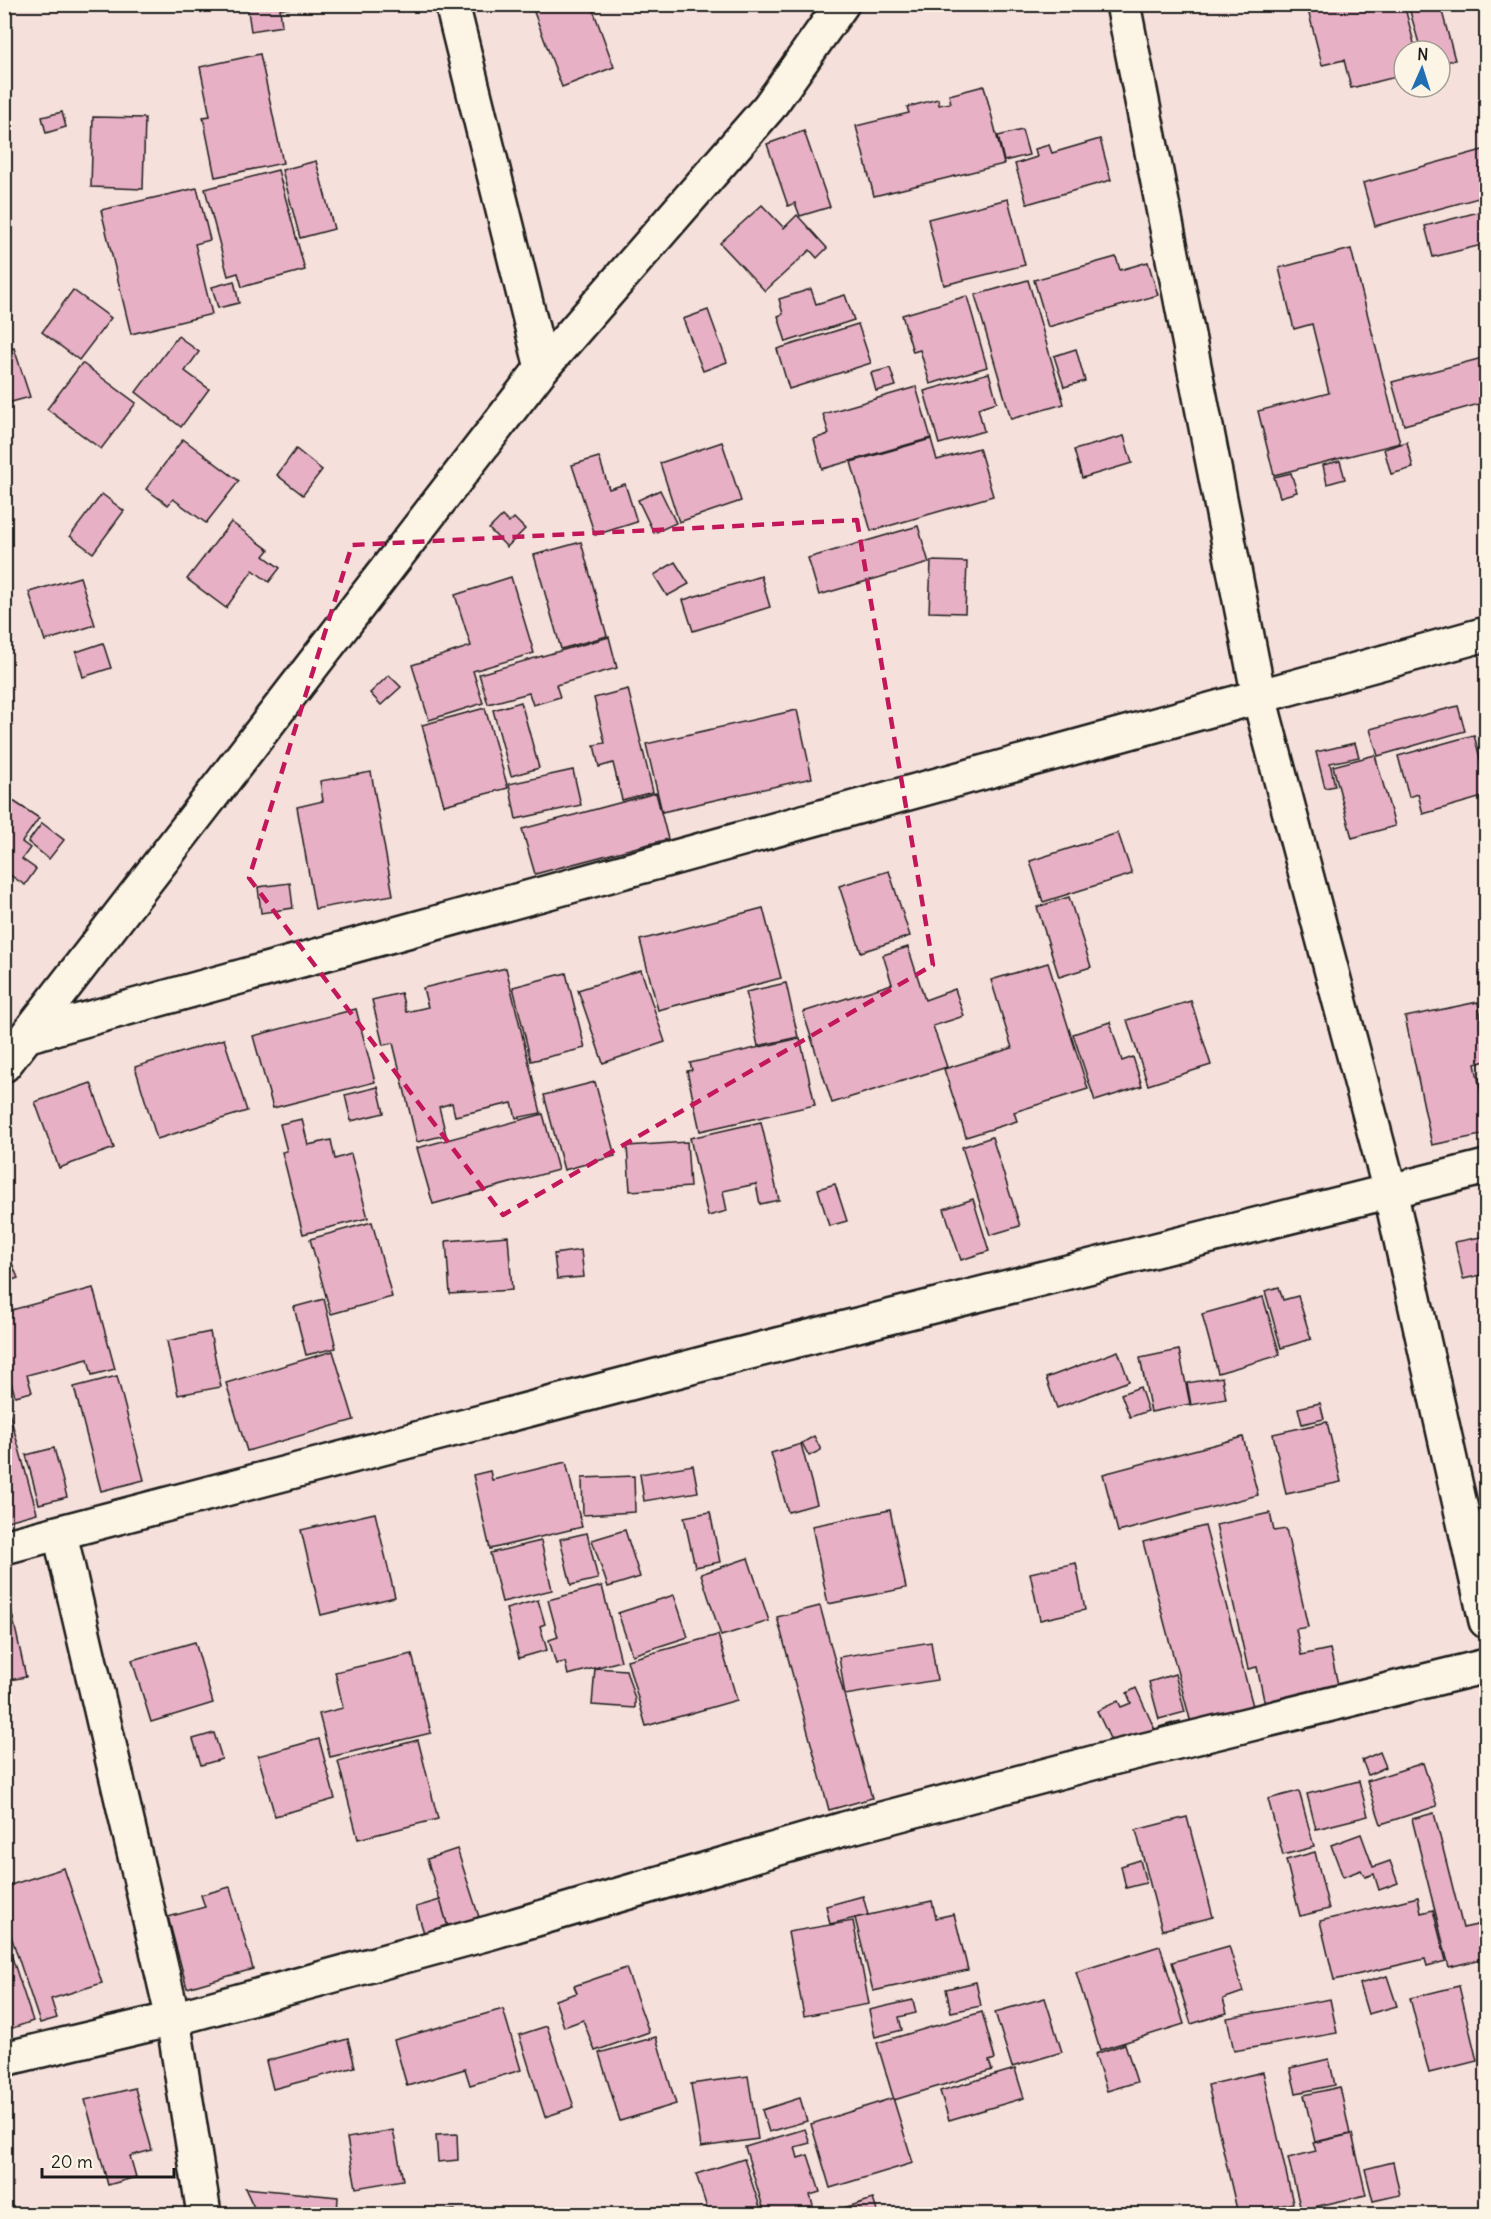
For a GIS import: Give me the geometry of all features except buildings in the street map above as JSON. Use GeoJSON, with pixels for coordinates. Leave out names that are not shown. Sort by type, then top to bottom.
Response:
{"type":"FeatureCollection","features":[{"type":"Feature","properties":{"kind":"street"},"geometry":{"type":"LineString","coordinates":[[452,4],[542,368]]}},
{"type":"Feature","properties":{"kind":"street"},"geometry":{"type":"LineString","coordinates":[[4,1065],[542,368],[769,107],[843,4]]}},
{"type":"Feature","properties":{"kind":"street"},"geometry":{"type":"LineString","coordinates":[[1123,4],[1259,697],[1390,1191],[1486,1621]]}},
{"type":"Feature","properties":{"kind":"street"},"geometry":{"type":"LineString","coordinates":[[29,1035],[1486,634]]}},
{"type":"Feature","properties":{"kind":"street"},"geometry":{"type":"LineString","coordinates":[[4,1547],[710,1362],[1486,1167]]}},
{"type":"Feature","properties":{"kind":"street"},"geometry":{"type":"LineString","coordinates":[[60,1534],[173,2019],[204,2214]]}},
{"type":"Feature","properties":{"kind":"street"},"geometry":{"type":"LineString","coordinates":[[4,2059],[173,2019],[492,1932],[910,1811],[1111,1758],[1486,1666]]}},
{"type":"Feature","properties":{"kind":"highlighted area"},"geometry":{"type":"Polygon","coordinates":[[[857,520],[933,965],[503,1215],[249,878],[352,545],[857,520]]]}}]}
